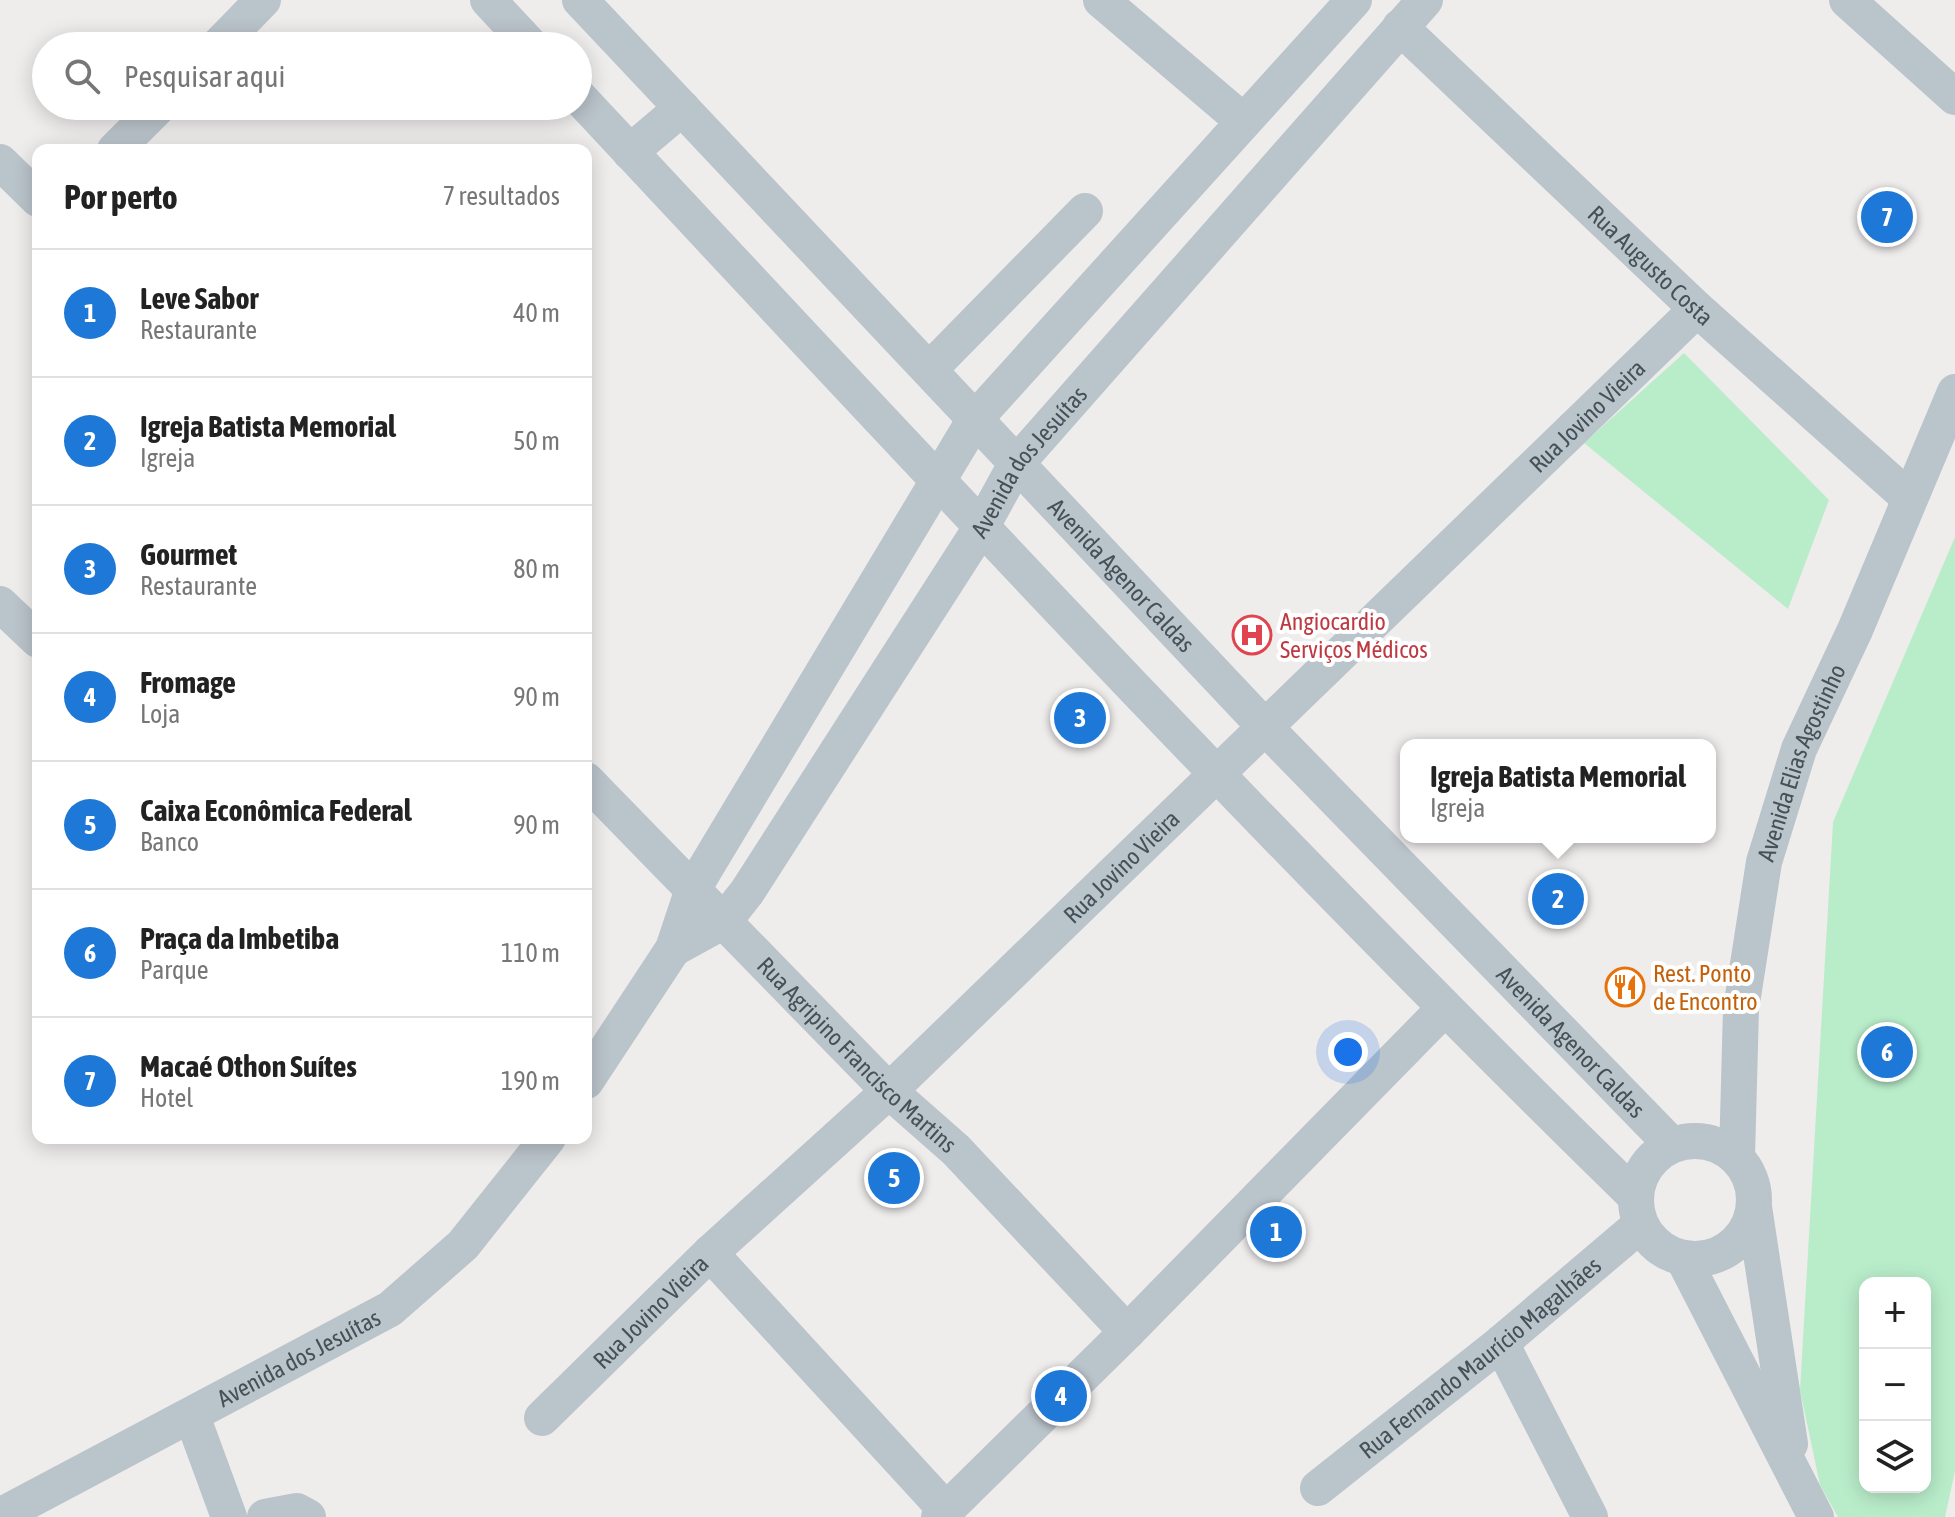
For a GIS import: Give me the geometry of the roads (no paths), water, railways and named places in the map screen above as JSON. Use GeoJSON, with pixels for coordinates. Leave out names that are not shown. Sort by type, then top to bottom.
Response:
{"type":"FeatureCollection","features":[{"type":"Feature","properties":{"kind":"street"},"geometry":{"type":"LineString","coordinates":[[232,32],[263,0]]}},
{"type":"Feature","properties":{"kind":"street"},"geometry":{"type":"LineString","coordinates":[[488,0],[518,32]]}},
{"type":"Feature","properties":{"kind":"street","name":"Avenida Agenor Caldas"},"geometry":{"type":"LineString","coordinates":[[580,0],[1265,727],[1671,1144]]}},
{"type":"Feature","properties":{"kind":"street"},"geometry":{"type":"LineString","coordinates":[[1101,0],[1243,121]]}},
{"type":"Feature","properties":{"kind":"street","name":"Avenida dos Jesuítas"},"geometry":{"type":"LineString","coordinates":[[592,1072],[673,949],[693,889],[975,419],[1354,0]]}},
{"type":"Feature","properties":{"kind":"street","name":"Avenida dos Jesuítas"},"geometry":{"type":"LineString","coordinates":[[673,949],[724,921],[747,892],[982,526],[1016,464],[1425,0]]}},
{"type":"Feature","properties":{"kind":"street"},"geometry":{"type":"LineString","coordinates":[[1847,0],[1955,97]]}},
{"type":"Feature","properties":{"kind":"street","name":"Rua Augusto Costa"},"geometry":{"type":"LineString","coordinates":[[1400,27],[1697,309],[1909,498]]}},
{"type":"Feature","properties":{"kind":"street"},"geometry":{"type":"LineString","coordinates":[[630,152],[682,108]]}},
{"type":"Feature","properties":{"kind":"street"},"geometry":{"type":"LineString","coordinates":[[592,111],[938,481],[1637,1210],[1658,1247],[1683,1258],[1715,1256],[1742,1237],[1754,1207]]}},
{"type":"Feature","properties":{"kind":"street"},"geometry":{"type":"LineString","coordinates":[[121,144],[145,120]]}},
{"type":"Feature","properties":{"kind":"street"},"geometry":{"type":"LineString","coordinates":[[0,162],[32,193]]}},
{"type":"Feature","properties":{"kind":"street"},"geometry":{"type":"LineString","coordinates":[[929,370],[1085,211]]}},
{"type":"Feature","properties":{"kind":"street","name":"Rua Jovino Vieira"},"geometry":{"type":"LineString","coordinates":[[542,1418],[710,1253],[889,1091],[1697,309]]}},
{"type":"Feature","properties":{"kind":"street","name":"Avenida Elias Agostinho"},"geometry":{"type":"LineString","coordinates":[[1737,1156],[1741,1009],[1764,862],[1799,749],[1855,630],[1955,392]]}},
{"type":"Feature","properties":{"kind":"street"},"geometry":{"type":"LineString","coordinates":[[0,604],[32,634]]}},
{"type":"Feature","properties":{"kind":"street","name":"Rua Agripino Francisco Martins"},"geometry":{"type":"LineString","coordinates":[[592,786],[889,1091],[956,1150],[1127,1332]]}},
{"type":"Feature","properties":{"kind":"street"},"geometry":{"type":"LineString","coordinates":[[710,1253],[942,1513],[1127,1332],[1444,1009]]}},
{"type":"Feature","properties":{"kind":"street"},"geometry":{"type":"LineString","coordinates":[[1637,1210],[1645,1165],[1671,1144],[1705,1140],[1737,1156],[1752,1180],[1794,1473]]}},
{"type":"Feature","properties":{"kind":"street","name":"Avenida dos Jesuítas"},"geometry":{"type":"LineString","coordinates":[[0,1516],[390,1309],[463,1245],[543,1144]]}},
{"type":"Feature","properties":{"kind":"street","name":"Rua Fernando Maurício Magalhães"},"geometry":{"type":"LineString","coordinates":[[1318,1488],[1501,1343],[1637,1210]]}},
{"type":"Feature","properties":{"kind":"street"},"geometry":{"type":"LineString","coordinates":[[1683,1258],[1816,1517]]}},
{"type":"Feature","properties":{"kind":"street"},"geometry":{"type":"LineString","coordinates":[[1501,1343],[1590,1517]]}},
{"type":"Feature","properties":{"kind":"street"},"geometry":{"type":"LineString","coordinates":[[192,1416],[229,1517]]}},
{"type":"Feature","properties":{"kind":"street"},"geometry":{"type":"LineString","coordinates":[[265,1517],[297,1511],[308,1517]]}},
{"type":"Feature","properties":{"kind":"place","name":"Macaé Othon Suítes"},"geometry":{"type":"Point","coordinates":[1887,217]}},
{"type":"Feature","properties":{"kind":"place","name":"Angiocardio Serviços Médicos"},"geometry":{"type":"Point","coordinates":[1252,635]}},
{"type":"Feature","properties":{"kind":"place","name":"Gourmet"},"geometry":{"type":"Point","coordinates":[1080,718]}},
{"type":"Feature","properties":{"kind":"place","name":"Igreja Batista Memorial"},"geometry":{"type":"Point","coordinates":[1558,899]}},
{"type":"Feature","properties":{"kind":"place","name":"Rest. Ponto de Encontro"},"geometry":{"type":"Point","coordinates":[1625,987]}},
{"type":"Feature","properties":{"kind":"place","name":"Praça da Imbetiba"},"geometry":{"type":"Point","coordinates":[1887,1052]}},
{"type":"Feature","properties":{"kind":"place","name":"Caixa Econômica Federal"},"geometry":{"type":"Point","coordinates":[894,1178]}},
{"type":"Feature","properties":{"kind":"place","name":"Leve Sabor"},"geometry":{"type":"Point","coordinates":[1276,1232]}},
{"type":"Feature","properties":{"kind":"place","name":"Fromage"},"geometry":{"type":"Point","coordinates":[1061,1396]}}]}
